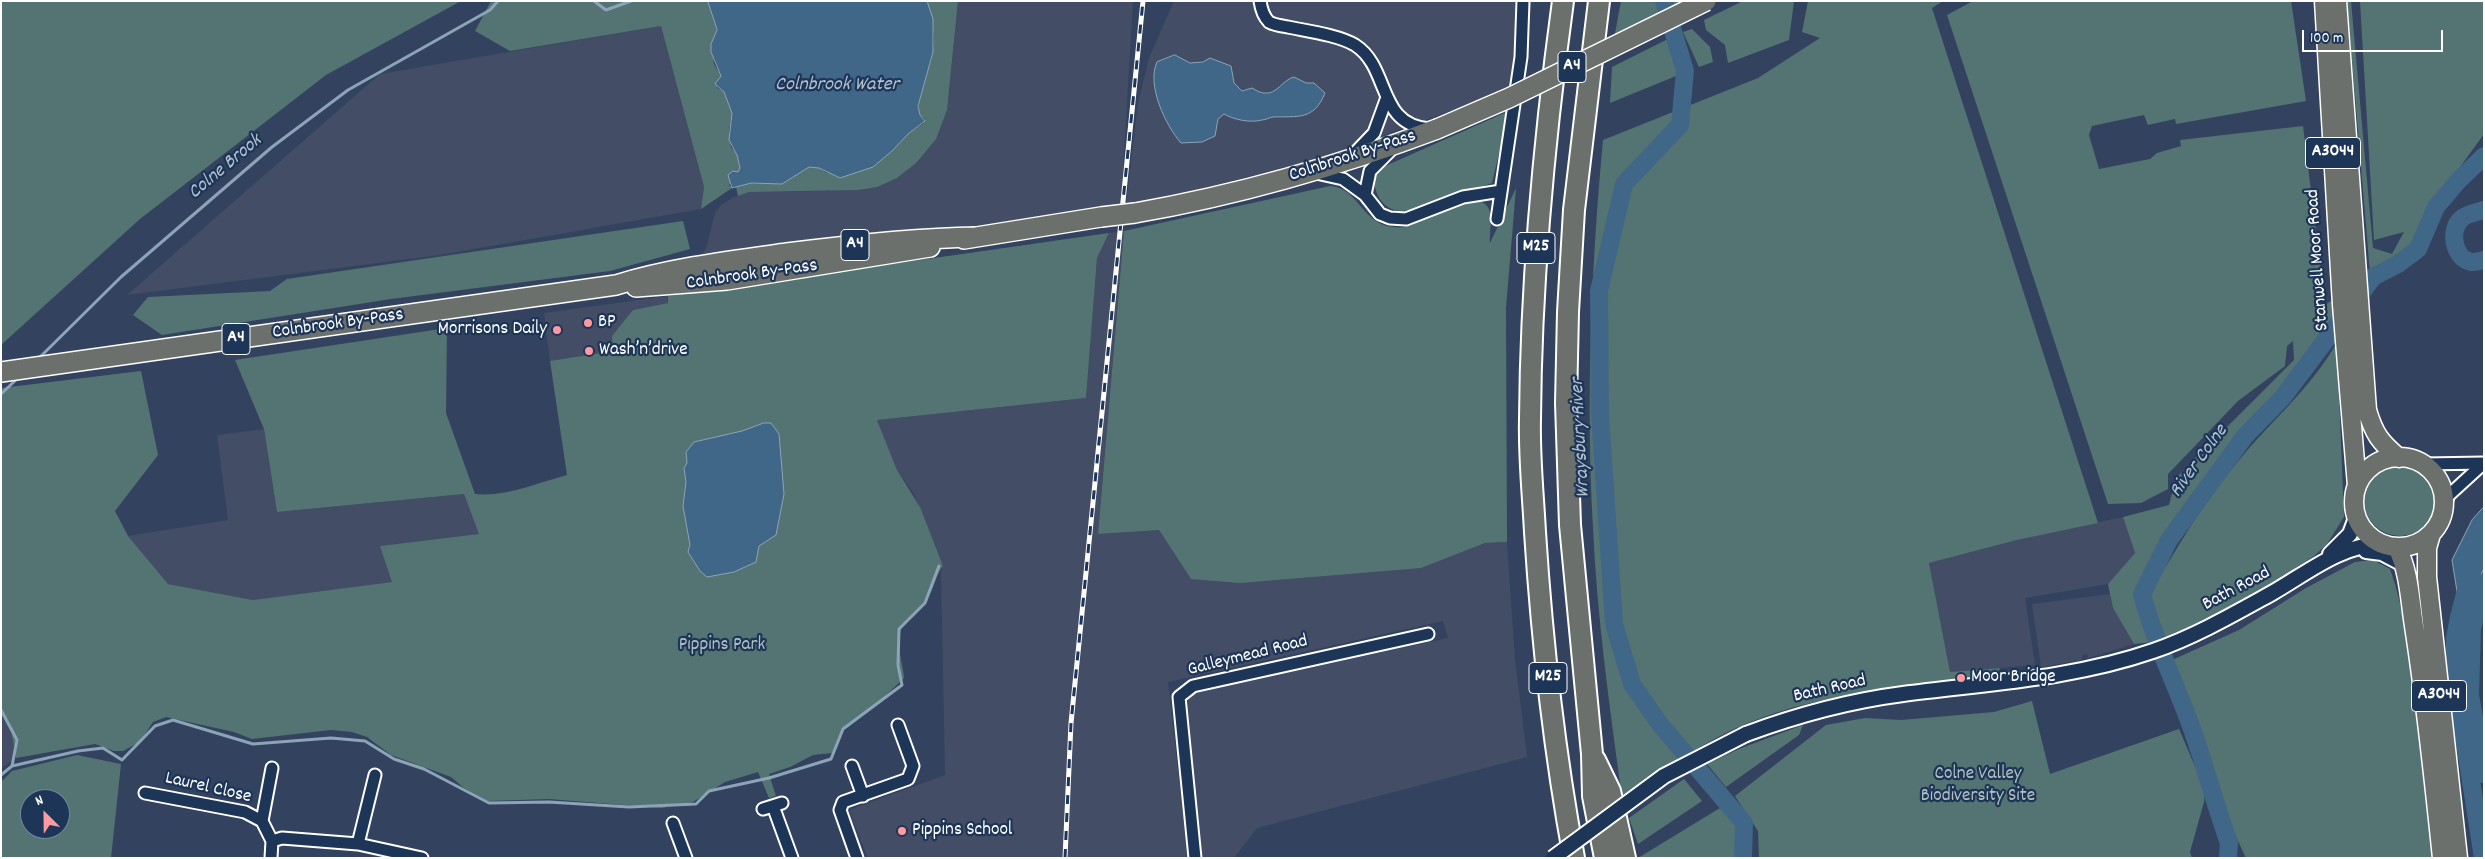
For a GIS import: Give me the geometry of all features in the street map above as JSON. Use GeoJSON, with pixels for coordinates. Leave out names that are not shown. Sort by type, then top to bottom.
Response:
{"type":"FeatureCollection","features":[{"type":"Feature","properties":{"kind":"highway","name":"M25"},"geometry":{"type":"LineString","coordinates":[[1563,1],[1547,115],[1536,251],[1530,421],[1540,604],[1564,800],[1574,858]]}},
{"type":"Feature","properties":{"kind":"highway","name":"M25"},"geometry":{"type":"LineString","coordinates":[[1599,1],[1574,210],[1568,312],[1566,403],[1570,525],[1592,754],[1594,796],[1605,858]]}},
{"type":"Feature","properties":{"kind":"highway","name":"Colnbrook By-Pass"},"geometry":{"type":"LineString","coordinates":[[1,372],[616,285],[638,287],[676,286],[728,280],[908,252],[976,237],[1216,197],[1310,172],[1437,129],[1509,98],[1706,1]]}},
{"type":"Feature","properties":{"kind":"highway","name":"M25"},"geometry":{"type":"LineString","coordinates":[[1592,754],[1610,791],[1625,858]]}},
{"type":"Feature","properties":{"kind":"main road","name":"Stanwell Moor Road"},"geometry":{"type":"LineString","coordinates":[[2324,1],[2342,305],[2357,486]]}},
{"type":"Feature","properties":{"kind":"main road","name":"Stanwell Moor Road"},"geometry":{"type":"LineString","coordinates":[[2337,1],[2367,410],[2373,432],[2399,458]]}},
{"type":"Feature","properties":{"kind":"main road"},"geometry":{"type":"LineString","coordinates":[[2399,458],[2424,464],[2434,474],[2440,485],[2443,508],[2436,528],[2431,534],[2414,545],[2394,552],[2369,536],[2356,518],[2354,506],[2357,486],[2370,467],[2379,462],[2399,458]]}},
{"type":"Feature","properties":{"kind":"main road","name":"A3044"},"geometry":{"type":"LineString","coordinates":[[2431,534],[2427,548],[2426,577],[2458,858]]}},
{"type":"Feature","properties":{"kind":"main road","name":"A3044"},"geometry":{"type":"LineString","coordinates":[[2394,552],[2421,671],[2442,858]]}},
{"type":"Feature","properties":{"kind":"street"},"geometry":{"type":"LineString","coordinates":[[1260,1],[1264,14],[1271,23],[1350,43],[1360,50],[1379,74],[1386,100],[1408,122],[1418,127],[1437,129]]}},
{"type":"Feature","properties":{"kind":"street"},"geometry":{"type":"LineString","coordinates":[[1497,219],[1521,57],[1523,1]]}},
{"type":"Feature","properties":{"kind":"street"},"geometry":{"type":"LineString","coordinates":[[1347,160],[1374,133],[1386,100]]}},
{"type":"Feature","properties":{"kind":"street"},"geometry":{"type":"LineString","coordinates":[[1365,195],[1372,166],[1397,144]]}},
{"type":"Feature","properties":{"kind":"street"},"geometry":{"type":"LineString","coordinates":[[1310,172],[1339,177],[1365,195],[1372,206],[1385,217],[1406,219],[1463,197],[1501,191]]}},
{"type":"Feature","properties":{"kind":"street"},"geometry":{"type":"LineString","coordinates":[[2424,464],[2484,463]]}},
{"type":"Feature","properties":{"kind":"street"},"geometry":{"type":"LineString","coordinates":[[2443,508],[2449,495],[2484,463]]}},
{"type":"Feature","properties":{"kind":"street","name":"Bath Road"},"geometry":{"type":"LineString","coordinates":[[2323,562],[2350,534],[2356,518]]}},
{"type":"Feature","properties":{"kind":"street","name":"Bath Road"},"geometry":{"type":"LineString","coordinates":[[1553,858],[1664,776],[1746,734],[1812,711],[1854,702],[2056,676],[2151,652],[2166,647],[2234,614],[2340,553],[2365,544],[2394,552]]}},
{"type":"Feature","properties":{"kind":"street"},"geometry":{"type":"LineString","coordinates":[[2340,553],[2394,552]]}},
{"type":"Feature","properties":{"kind":"street","name":"Galleymead Road"},"geometry":{"type":"LineString","coordinates":[[1195,858],[1179,697],[1183,692],[1194,686],[1428,634]]}},
{"type":"Feature","properties":{"kind":"street"},"geometry":{"type":"LineString","coordinates":[[857,858],[840,810],[843,802],[908,779],[913,772],[913,766],[898,725]]}},
{"type":"Feature","properties":{"kind":"street"},"geometry":{"type":"LineString","coordinates":[[852,766],[863,796]]}},
{"type":"Feature","properties":{"kind":"street"},"geometry":{"type":"LineString","coordinates":[[271,858],[272,841],[262,821],[272,768]]}},
{"type":"Feature","properties":{"kind":"street"},"geometry":{"type":"LineString","coordinates":[[358,844],[375,775]]}},
{"type":"Feature","properties":{"kind":"street","name":"Laurel Close"},"geometry":{"type":"LineString","coordinates":[[145,793],[245,812],[262,821]]}},
{"type":"Feature","properties":{"kind":"street"},"geometry":{"type":"LineString","coordinates":[[772,806],[792,858]]}},
{"type":"Feature","properties":{"kind":"street"},"geometry":{"type":"LineString","coordinates":[[673,823],[686,858]]}},
{"type":"Feature","properties":{"kind":"street"},"geometry":{"type":"LineString","coordinates":[[272,841],[282,838],[358,844],[422,858]]}},
{"type":"Feature","properties":{"kind":"shaded area"},"geometry":{"type":"Polygon","coordinates":[[[958,1],[1133,1],[1121,206],[937,232],[698,259],[706,249],[715,213],[721,205],[732,198],[749,192],[830,191],[949,92],[958,1]]]}},
{"type":"Feature","properties":{"kind":"shaded area"},"geometry":{"type":"Polygon","coordinates":[[[1174,1],[1532,1],[1522,79],[1477,101],[1327,156],[1206,188],[1126,205],[1138,103],[1149,58],[1174,1]]]}},
{"type":"Feature","properties":{"kind":"shaded area"},"geometry":{"type":"Polygon","coordinates":[[[661,26],[704,187],[701,209],[440,255],[127,295],[380,74],[661,26]]]}},
{"type":"Feature","properties":{"kind":"shaded area"},"geometry":{"type":"Polygon","coordinates":[[[1124,231],[1098,534],[1159,530],[1191,579],[1421,568],[1485,543],[1507,542],[1515,659],[1527,757],[1257,828],[1234,858],[1202,858],[1186,705],[1190,697],[1196,693],[1448,638],[1443,621],[1168,682],[1188,858],[868,858],[849,810],[945,775],[941,572],[943,566],[914,494],[897,470],[877,420],[1086,398],[1097,258],[1109,233],[1124,231]]]}},
{"type":"Feature","properties":{"kind":"shaded area"},"geometry":{"type":"Polygon","coordinates":[[[667,296],[668,303],[633,310],[613,351],[550,361],[544,313],[667,296]]]}},
{"type":"Feature","properties":{"kind":"shaded area"},"geometry":{"type":"Polygon","coordinates":[[[264,429],[277,512],[464,494],[480,534],[380,546],[393,582],[253,600],[168,584],[128,536],[228,520],[217,435],[264,429]]]}},
{"type":"Feature","properties":{"kind":"shaded area"},"geometry":{"type":"Polygon","coordinates":[[[2123,517],[2135,553],[2108,584],[2025,598],[2035,665],[1950,672],[1929,563],[2017,540],[2123,517]]]}},
{"type":"Feature","properties":{"kind":"shaded area"},"geometry":{"type":"Polygon","coordinates":[[[2111,594],[2113,608],[2134,644],[2088,658],[2087,654],[2082,655],[2082,660],[2041,667],[2032,604],[2111,594]]]}},
{"type":"Feature","properties":{"kind":"shaded area"},"geometry":{"type":"Polygon","coordinates":[[[1,709],[10,725],[16,758],[1,769],[1,709]]]}},
{"type":"Feature","properties":{"kind":"green space"},"geometry":{"type":"Polygon","coordinates":[[[1,1],[461,1],[326,75],[140,219],[1,345],[1,1]]]}},
{"type":"Feature","properties":{"kind":"green space"},"geometry":{"type":"Polygon","coordinates":[[[491,1],[708,1],[717,30],[711,44],[714,64],[721,76],[717,88],[724,91],[732,113],[729,131],[731,147],[737,154],[740,168],[729,185],[732,188],[701,209],[704,187],[661,26],[510,51],[475,31],[491,1]]]}},
{"type":"Feature","properties":{"kind":"green space"},"geometry":{"type":"Polygon","coordinates":[[[927,1],[958,1],[947,110],[936,139],[916,163],[897,178],[877,187],[858,190],[749,192],[738,196],[736,187],[751,183],[782,184],[809,167],[819,168],[827,173],[873,167],[908,134],[923,124],[925,119],[920,115],[919,107],[921,90],[934,43],[927,1]]]}},
{"type":"Feature","properties":{"kind":"green space"},"geometry":{"type":"Polygon","coordinates":[[[1621,1],[1689,1],[1614,39],[1621,1]]]}},
{"type":"Feature","properties":{"kind":"green space"},"geometry":{"type":"Polygon","coordinates":[[[1743,1],[1794,1],[1789,40],[1728,63],[1725,45],[1706,30],[1704,20],[1743,1]]]}},
{"type":"Feature","properties":{"kind":"green space"},"geometry":{"type":"Polygon","coordinates":[[[1808,1],[1943,1],[1932,8],[2098,523],[2017,540],[1929,563],[1950,672],[2000,668],[1998,675],[1993,678],[1929,683],[1860,693],[1826,699],[1761,718],[1703,745],[1622,798],[1601,630],[1591,479],[1591,333],[1595,236],[1603,140],[1758,78],[1820,38],[1802,32],[1808,1]]]}},
{"type":"Feature","properties":{"kind":"green space"},"geometry":{"type":"Polygon","coordinates":[[[1973,1],[2291,1],[2306,101],[2176,124],[2175,119],[2148,125],[2144,115],[2092,126],[2089,135],[2099,169],[2150,159],[2157,153],[2181,146],[2180,140],[2303,126],[2325,305],[2334,299],[2335,328],[2220,457],[2180,513],[2135,594],[2153,642],[2134,644],[2113,608],[2108,584],[2135,553],[2123,517],[2169,505],[2176,478],[2294,360],[2293,341],[2287,346],[2285,366],[2238,401],[2168,474],[2168,489],[2141,503],[2108,504],[1947,15],[1973,1]]]}},
{"type":"Feature","properties":{"kind":"green space"},"geometry":{"type":"Polygon","coordinates":[[[2347,1],[2351,1],[2373,248],[2392,254],[2404,232],[2374,240],[2360,1],[2484,1],[2484,134],[2423,218],[2414,241],[2386,266],[2370,273],[2347,1]]]}},
{"type":"Feature","properties":{"kind":"green space"},"geometry":{"type":"Polygon","coordinates":[[[1692,29],[1710,47],[1713,62],[1699,67],[1683,32],[1692,29]]]}},
{"type":"Feature","properties":{"kind":"green space"},"geometry":{"type":"Polygon","coordinates":[[[1672,37],[1677,48],[1676,76],[1610,103],[1612,67],[1672,37]]]}},
{"type":"Feature","properties":{"kind":"green space"},"geometry":{"type":"Polygon","coordinates":[[[1509,111],[1492,183],[1443,197],[1411,210],[1394,210],[1382,201],[1375,188],[1374,171],[1509,111]]]}},
{"type":"Feature","properties":{"kind":"green space"},"geometry":{"type":"Polygon","coordinates":[[[1330,186],[1347,192],[1378,222],[1394,227],[1405,227],[1460,204],[1471,201],[1480,202],[1487,206],[1490,214],[1490,243],[1516,188],[1506,308],[1507,542],[1485,543],[1421,568],[1240,583],[1191,579],[1159,530],[1098,534],[1124,231],[1330,186]]]}},
{"type":"Feature","properties":{"kind":"green space"},"geometry":{"type":"Polygon","coordinates":[[[683,221],[690,249],[610,271],[391,299],[162,335],[133,315],[148,297],[270,291],[287,279],[683,221]]]}},
{"type":"Feature","properties":{"kind":"green space","name":"Pippins Park"},"geometry":{"type":"Polygon","coordinates":[[[1109,233],[1097,258],[1086,398],[877,420],[897,470],[920,507],[943,566],[928,597],[907,619],[901,630],[899,650],[904,678],[879,702],[843,728],[833,753],[813,755],[790,767],[769,774],[776,796],[769,798],[758,772],[725,782],[693,802],[662,808],[549,799],[488,801],[464,788],[451,777],[391,755],[367,737],[352,732],[331,730],[252,739],[234,732],[166,717],[153,722],[140,742],[123,751],[114,751],[95,744],[16,758],[10,725],[1,709],[1,388],[141,371],[158,455],[115,511],[128,536],[168,584],[253,600],[392,582],[380,546],[479,534],[464,494],[277,512],[264,429],[235,360],[447,328],[446,413],[475,494],[498,493],[521,489],[567,475],[550,361],[613,351],[612,336],[633,310],[668,303],[668,296],[1109,233]]]}},
{"type":"Feature","properties":{"kind":"green space"},"geometry":{"type":"Polygon","coordinates":[[[2337,342],[2344,517],[2327,544],[2314,556],[2262,590],[2164,642],[2149,595],[2215,491],[2252,445],[2304,388],[2337,342]]]}},
{"type":"Feature","properties":{"kind":"green space"},"geometry":{"type":"Polygon","coordinates":[[[2400,464],[2420,470],[2430,480],[2436,500],[2430,520],[2420,530],[2400,536],[2380,530],[2370,520],[2364,500],[2370,480],[2380,470],[2400,464]]]}},
{"type":"Feature","properties":{"kind":"green space"},"geometry":{"type":"Polygon","coordinates":[[[2373,560],[2390,569],[2403,617],[2423,759],[2432,858],[2246,858],[2223,809],[2226,806],[2222,807],[2205,743],[2172,660],[2239,630],[2306,588],[2355,562],[2373,560]]]}},
{"type":"Feature","properties":{"kind":"green space","name":"Colne Valley Biodiversity Site"},"geometry":{"type":"Polygon","coordinates":[[[2032,701],[2050,774],[2179,729],[2205,790],[2204,802],[2190,852],[2192,858],[1759,858],[1758,831],[1735,796],[1826,725],[1865,718],[1901,720],[1994,712],[2032,701]]]}},
{"type":"Feature","properties":{"kind":"green space"},"geometry":{"type":"Polygon","coordinates":[[[1803,725],[1799,735],[1726,787],[1707,764],[1739,749],[1803,725]]]}},
{"type":"Feature","properties":{"kind":"green space"},"geometry":{"type":"Polygon","coordinates":[[[77,755],[121,764],[111,858],[1,858],[1,782],[12,771],[77,755]]]}},
{"type":"Feature","properties":{"kind":"green space"},"geometry":{"type":"Polygon","coordinates":[[[1684,779],[1702,801],[1638,844],[1629,818],[1684,779]]]}},
{"type":"Feature","properties":{"kind":"green space"},"geometry":{"type":"Polygon","coordinates":[[[1720,808],[1738,826],[1740,858],[1638,858],[1720,808]]]}},
{"type":"Feature","properties":{"kind":"water","name":"Colnbrook Water"},"geometry":{"type":"Polygon","coordinates":[[[708,1],[927,1],[933,19],[933,52],[918,106],[920,115],[925,121],[908,134],[873,167],[840,178],[819,168],[809,167],[782,184],[751,183],[732,188],[728,175],[733,171],[738,172],[740,168],[737,155],[729,140],[732,113],[724,92],[715,84],[721,76],[711,52],[711,44],[717,30],[708,1]]]}},
{"type":"Feature","properties":{"kind":"water"},"geometry":{"type":"Polygon","coordinates":[[[1175,55],[1190,63],[1203,62],[1210,58],[1231,66],[1234,83],[1242,91],[1252,88],[1269,93],[1294,77],[1306,83],[1314,83],[1325,93],[1321,102],[1310,113],[1253,121],[1233,118],[1224,114],[1218,119],[1215,136],[1202,142],[1181,143],[1169,126],[1159,105],[1154,82],[1154,71],[1157,62],[1175,55]]]}},
{"type":"Feature","properties":{"kind":"water"},"geometry":{"type":"Polygon","coordinates":[[[764,423],[771,423],[779,434],[784,494],[776,535],[759,546],[756,562],[734,572],[707,577],[700,571],[688,552],[690,545],[683,506],[686,482],[684,468],[687,463],[686,452],[694,442],[742,431],[764,423]]]}},
{"type":"Feature","properties":{"kind":"water"},"geometry":{"type":"Polygon","coordinates":[[[2484,507],[2484,568],[2468,606],[2459,604],[2452,560],[2472,520],[2484,507]]]}},
{"type":"Feature","properties":{"kind":"waterway","name":"Colne Brook"},"geometry":{"type":"LineString","coordinates":[[37,360],[121,277],[272,147],[348,90],[490,10],[498,1]]}},
{"type":"Feature","properties":{"kind":"waterway","name":"Colne Brook"},"geometry":{"type":"LineString","coordinates":[[594,1],[606,10],[631,1]]}},
{"type":"Feature","properties":{"kind":"waterway","name":"Wraysbury River"},"geometry":{"type":"LineString","coordinates":[[1664,1],[1685,71],[1680,125],[1624,184],[1599,291],[1600,415],[1614,624],[1632,684],[1659,723],[1744,823],[1743,858]]}},
{"type":"Feature","properties":{"kind":"waterway","name":"River Colne"},"geometry":{"type":"LineString","coordinates":[[2228,858],[2229,843],[2201,755],[2152,628],[2142,594],[2169,540],[2245,436],[2283,397],[2373,277],[2398,264],[2418,249],[2436,207],[2458,181],[2484,156]]}},
{"type":"Feature","properties":{"kind":"waterway"},"geometry":{"type":"LineString","coordinates":[[2484,210],[2463,217],[2457,224],[2454,237],[2457,250],[2466,260],[2472,262],[2484,260]]}},
{"type":"Feature","properties":{"kind":"waterway","name":"Colne Brook"},"geometry":{"type":"LineString","coordinates":[[1,394],[18,378]]}},
{"type":"Feature","properties":{"kind":"waterway"},"geometry":{"type":"LineString","coordinates":[[2483,858],[2455,678],[2455,638],[2472,567],[2484,547]]}},
{"type":"Feature","properties":{"kind":"waterway"},"geometry":{"type":"LineString","coordinates":[[1,775],[12,766],[78,751],[103,748],[122,760],[155,726],[173,720],[253,744],[331,738],[365,741],[394,759],[424,769],[489,803],[549,802],[629,807],[696,804],[709,791],[769,778],[831,759],[843,729],[902,685],[898,665],[899,629],[925,603],[939,566]]}},
{"type":"Feature","properties":{"kind":"waterway"},"geometry":{"type":"LineString","coordinates":[[2484,583],[2472,628],[2470,695],[2484,774]]}},
{"type":"Feature","properties":{"kind":"waterway"},"geometry":{"type":"LineString","coordinates":[[1,710],[17,740],[12,766]]}},
{"type":"Feature","properties":{"kind":"railway"},"geometry":{"type":"LineString","coordinates":[[1065,858],[1071,723],[1143,1]]}},
{"type":"Feature","properties":{"kind":"place","name":"BP"},"geometry":{"type":"Point","coordinates":[588,323]}},
{"type":"Feature","properties":{"kind":"place","name":"Morrisons Daily"},"geometry":{"type":"Point","coordinates":[557,330]}},
{"type":"Feature","properties":{"kind":"place","name":"Wash’n’drive"},"geometry":{"type":"Point","coordinates":[589,351]}},
{"type":"Feature","properties":{"kind":"place","name":"Moor Bridge"},"geometry":{"type":"Point","coordinates":[1961,678]}},
{"type":"Feature","properties":{"kind":"place","name":"Pippins School"},"geometry":{"type":"Point","coordinates":[902,831]}}]}
